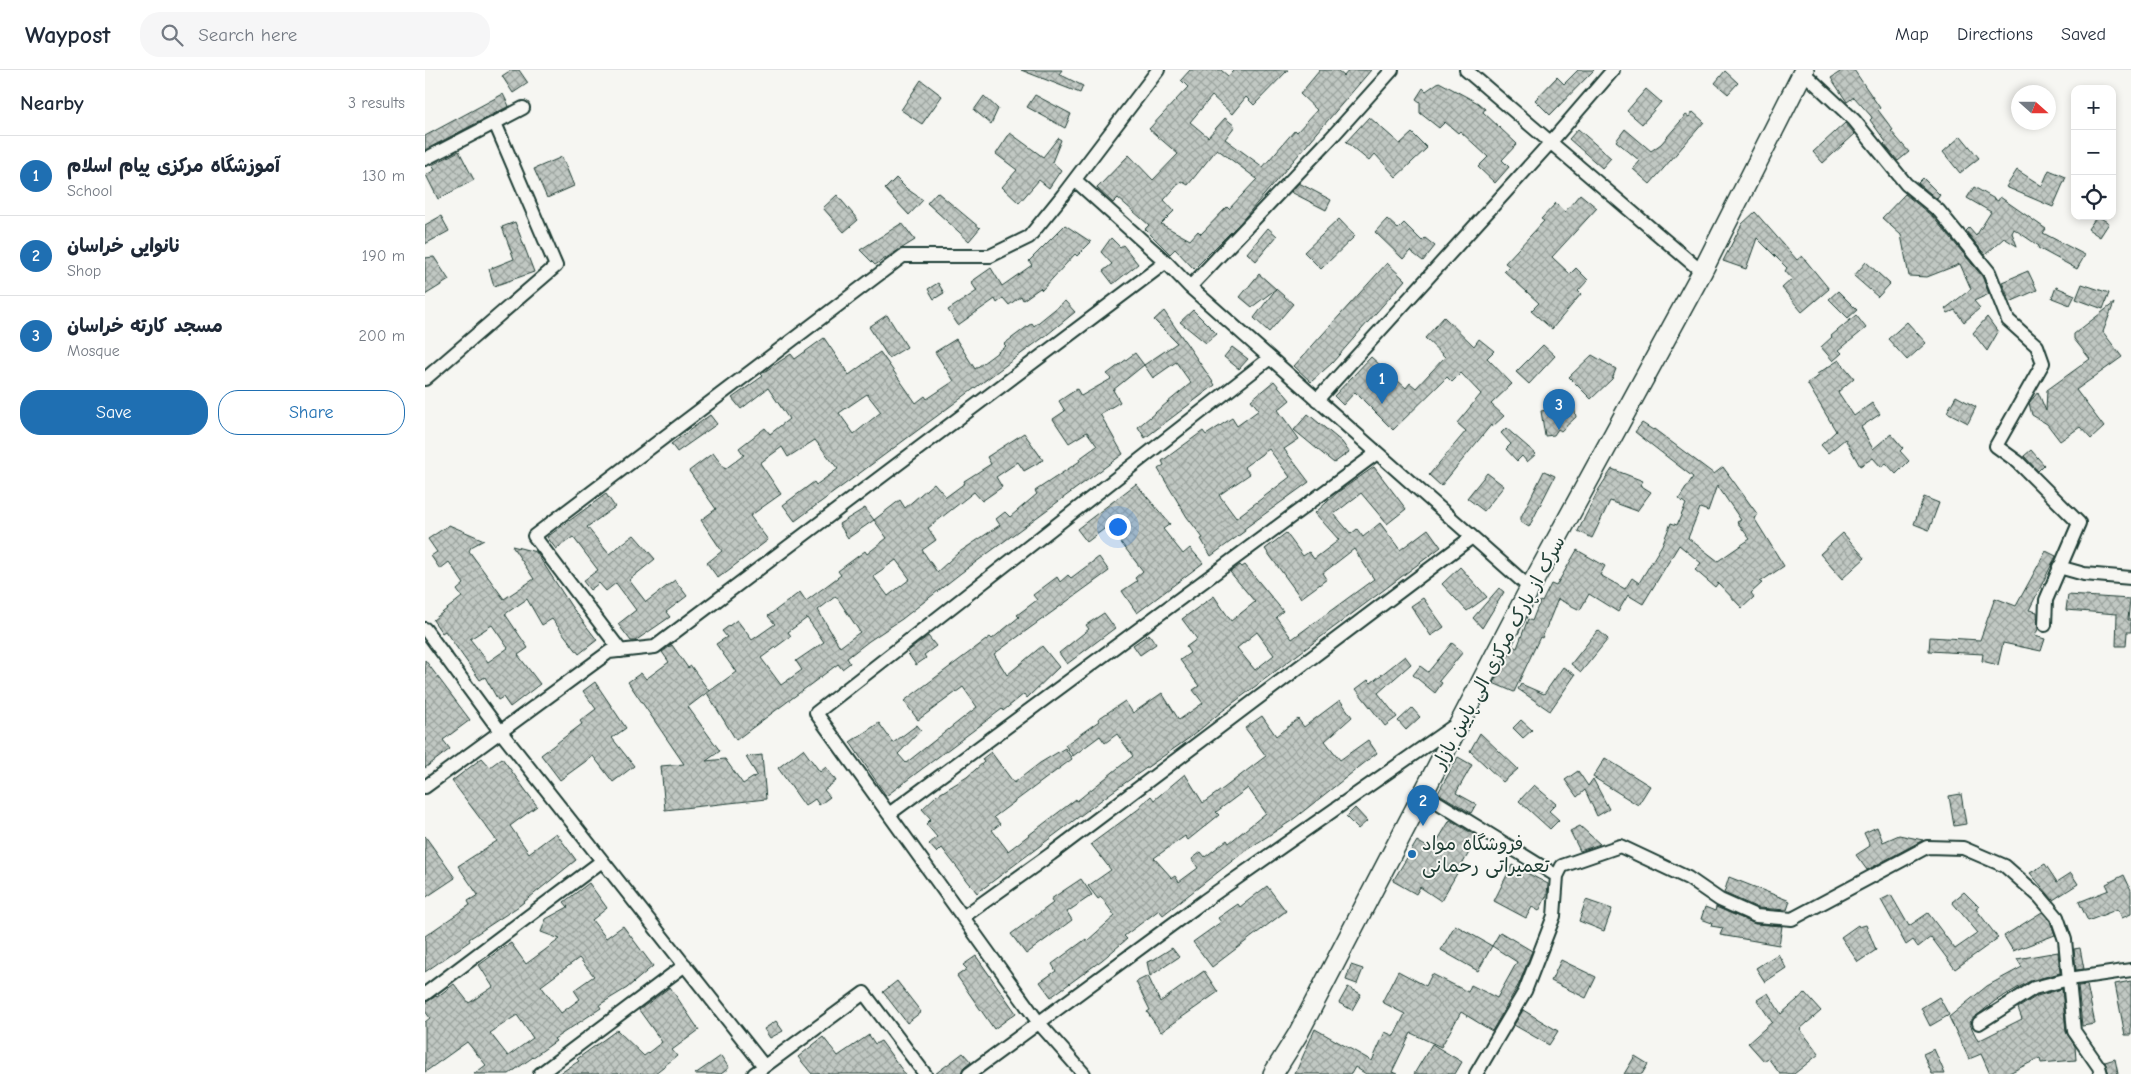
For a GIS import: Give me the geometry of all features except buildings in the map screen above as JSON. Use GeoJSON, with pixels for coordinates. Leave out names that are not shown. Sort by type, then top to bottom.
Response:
{"type":"FeatureCollection","features":[{"type":"Feature","properties":{"kind":"main road","name":"سرک از پارک مرکزی الی پایین بازار"},"geometry":{"type":"LineString","coordinates":[[1273,1074],[1298,1034],[1530,588],[1702,272],[1803,71]]}},
{"type":"Feature","properties":{"kind":"street"},"geometry":{"type":"LineString","coordinates":[[621,651],[534,536],[903,256],[990,256],[1029,237],[1075,180],[1158,70]]}},
{"type":"Feature","properties":{"kind":"street"},"geometry":{"type":"LineString","coordinates":[[1190,288],[1392,70]]}},
{"type":"Feature","properties":{"kind":"street"},"geometry":{"type":"LineString","coordinates":[[1466,70],[1702,272]]}},
{"type":"Feature","properties":{"kind":"street"},"geometry":{"type":"LineString","coordinates":[[1317,400],[1613,70]]}},
{"type":"Feature","properties":{"kind":"street"},"geometry":{"type":"LineString","coordinates":[[1803,71],[1854,120],[1906,184],[1939,211],[1989,272],[2008,320],[2037,346],[2043,363],[1996,446],[2018,462],[2079,523],[2046,600],[2045,626]]}},
{"type":"Feature","properties":{"kind":"street"},"geometry":{"type":"LineString","coordinates":[[425,159],[523,108]]}},
{"type":"Feature","properties":{"kind":"street"},"geometry":{"type":"LineString","coordinates":[[425,379],[556,266],[495,123]]}},
{"type":"Feature","properties":{"kind":"street"},"geometry":{"type":"LineString","coordinates":[[1075,180],[1166,262],[1190,288],[1530,588]]}},
{"type":"Feature","properties":{"kind":"street"},"geometry":{"type":"LineString","coordinates":[[425,787],[609,652],[655,646],[1166,262]]}},
{"type":"Feature","properties":{"kind":"street"},"geometry":{"type":"LineString","coordinates":[[1084,1074],[1039,1023],[816,712],[1270,358]]}},
{"type":"Feature","properties":{"kind":"street"},"geometry":{"type":"LineString","coordinates":[[889,814],[1377,453]]}},
{"type":"Feature","properties":{"kind":"street"},"geometry":{"type":"LineString","coordinates":[[963,917],[1051,854],[1472,537]]}},
{"type":"Feature","properties":{"kind":"street"},"geometry":{"type":"LineString","coordinates":[[2059,567],[2084,574],[2131,578]]}},
{"type":"Feature","properties":{"kind":"street"},"geometry":{"type":"LineString","coordinates":[[425,629],[500,731],[685,966],[759,1070],[864,993],[925,1074]]}},
{"type":"Feature","properties":{"kind":"street"},"geometry":{"type":"LineString","coordinates":[[969,1074],[1212,896],[1462,720]]}},
{"type":"Feature","properties":{"kind":"street"},"geometry":{"type":"LineString","coordinates":[[1423,794],[1557,876]]}},
{"type":"Feature","properties":{"kind":"street"},"geometry":{"type":"LineString","coordinates":[[1476,1074],[1525,991],[1554,916],[1557,876],[1562,866],[1620,846],[1688,878],[1720,900],[1756,916],[1792,919],[1927,847],[1963,848],[2005,866],[2040,897],[2057,917],[2065,940],[2075,1031],[2099,1067],[2101,1074]]}},
{"type":"Feature","properties":{"kind":"street"},"geometry":{"type":"LineString","coordinates":[[425,994],[602,861]]}},
{"type":"Feature","properties":{"kind":"street"},"geometry":{"type":"LineString","coordinates":[[540,1074],[685,966]]}},
{"type":"Feature","properties":{"kind":"street"},"geometry":{"type":"LineString","coordinates":[[1979,1022],[2034,988],[2131,970]]}},
{"type":"Feature","properties":{"kind":"place","name":"آموزشگاه مرکزی پیام اسلام"},"geometry":{"type":"Point","coordinates":[1382,404]}},
{"type":"Feature","properties":{"kind":"place","name":"مسجد کارته خراسان"},"geometry":{"type":"Point","coordinates":[1559,430]}},
{"type":"Feature","properties":{"kind":"place","name":"نانوایی خراسان"},"geometry":{"type":"Point","coordinates":[1423,826]}},
{"type":"Feature","properties":{"kind":"place","name":"فروشگاه مواد تعمیراتی رحمانی"},"geometry":{"type":"Point","coordinates":[1412,854]}}]}
